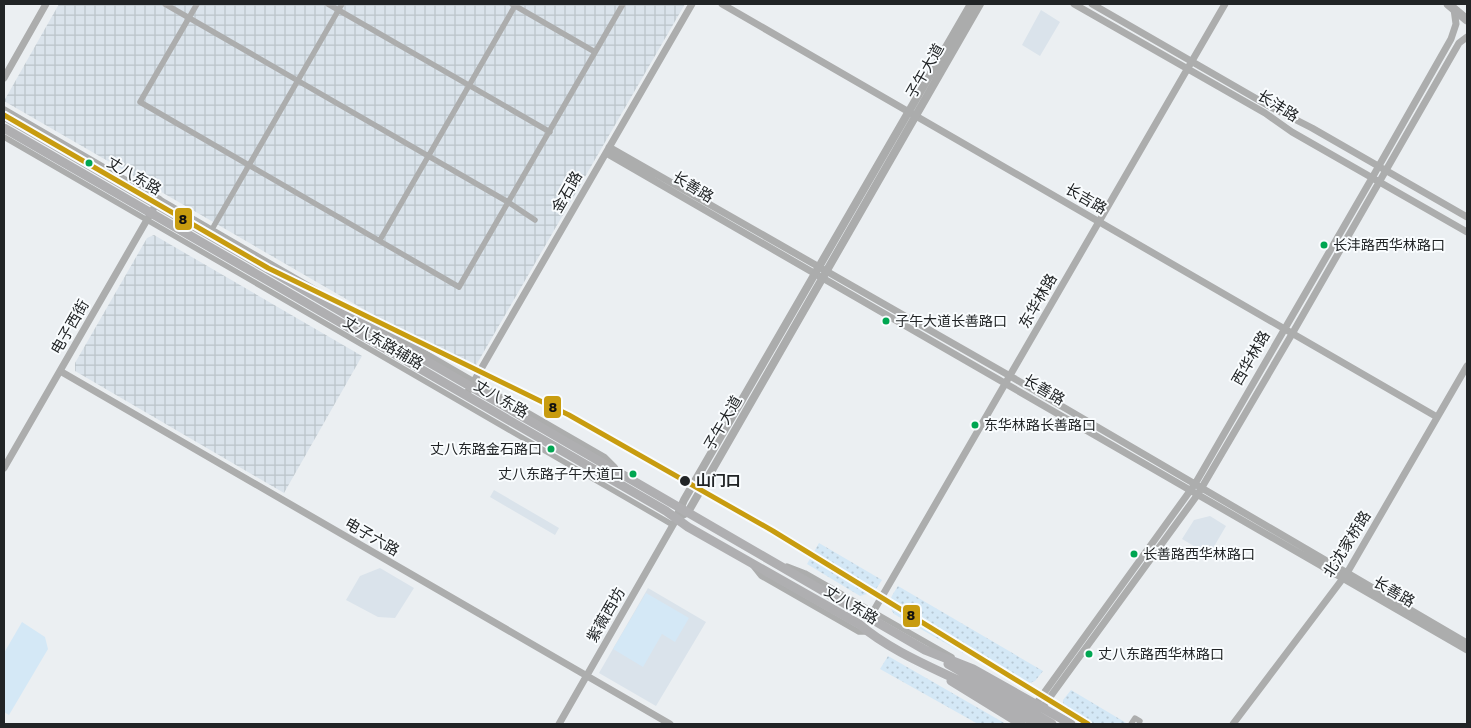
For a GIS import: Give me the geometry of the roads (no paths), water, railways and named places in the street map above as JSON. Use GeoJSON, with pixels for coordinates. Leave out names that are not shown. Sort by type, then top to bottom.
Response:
{"type":"FeatureCollection","features":[{"type":"Feature","properties":{"kind":"highway"},"geometry":{"type":"LineString","coordinates":[[1451,6],[1467,20]]}},
{"type":"Feature","properties":{"kind":"main road","name":"子午大道"},"geometry":{"type":"LineString","coordinates":[[912,114],[970,4]]}},
{"type":"Feature","properties":{"kind":"main road","name":"子午大道"},"geometry":{"type":"LineString","coordinates":[[675,522],[684,510],[912,114],[980,4]]}},
{"type":"Feature","properties":{"kind":"main road","name":"丈八东路"},"geometry":{"type":"LineString","coordinates":[[4,116],[153,209],[210,232],[606,466],[620,472],[777,563],[869,613],[925,650],[1052,724]]}},
{"type":"Feature","properties":{"kind":"main road","name":"丈八东路"},"geometry":{"type":"LineString","coordinates":[[4,128],[153,209],[470,387],[675,522],[688,527],[859,624],[868,632],[923,663],[971,677],[1039,706],[1070,724]]}},
{"type":"Feature","properties":{"kind":"main road"},"geometry":{"type":"LineString","coordinates":[[923,663],[1021,724]]}},
{"type":"Feature","properties":{"kind":"main road","name":"丈八东路"},"geometry":{"type":"LineString","coordinates":[[971,677],[1037,724]]}},
{"type":"Feature","properties":{"kind":"street"},"geometry":{"type":"LineString","coordinates":[[4,78],[46,4]]}},
{"type":"Feature","properties":{"kind":"street"},"geometry":{"type":"LineString","coordinates":[[165,4],[508,202],[535,220]]}},
{"type":"Feature","properties":{"kind":"street"},"geometry":{"type":"LineString","coordinates":[[197,4],[140,102],[459,287],[623,4]]}},
{"type":"Feature","properties":{"kind":"street"},"geometry":{"type":"LineString","coordinates":[[328,4],[340,7],[550,132]]}},
{"type":"Feature","properties":{"kind":"street"},"geometry":{"type":"LineString","coordinates":[[380,240],[514,4],[595,52]]}},
{"type":"Feature","properties":{"kind":"street","name":"金石路"},"geometry":{"type":"LineString","coordinates":[[470,387],[692,4]]}},
{"type":"Feature","properties":{"kind":"street","name":"长吉路"},"geometry":{"type":"LineString","coordinates":[[722,4],[1437,417]]}},
{"type":"Feature","properties":{"kind":"street","name":"长沣路"},"geometry":{"type":"LineString","coordinates":[[1074,4],[1386,170],[1467,217]]}},
{"type":"Feature","properties":{"kind":"street","name":"长沣路"},"geometry":{"type":"LineString","coordinates":[[1092,4],[1292,132],[1467,232]]}},
{"type":"Feature","properties":{"kind":"street","name":"东华林路"},"geometry":{"type":"LineString","coordinates":[[869,613],[1006,384],[1225,4]]}},
{"type":"Feature","properties":{"kind":"street","name":"西华林路"},"geometry":{"type":"LineString","coordinates":[[1039,706],[1196,489],[1292,334],[1376,180],[1378,166],[1453,34],[1456,19],[1451,6]]}},
{"type":"Feature","properties":{"kind":"street"},"geometry":{"type":"LineString","coordinates":[[210,232],[340,7]]}},
{"type":"Feature","properties":{"kind":"street","name":"西华林路"},"geometry":{"type":"LineString","coordinates":[[1196,489],[1284,329],[1376,180],[1386,170],[1459,43],[1467,37]]}},
{"type":"Feature","properties":{"kind":"street","name":"丈八东路辅路"},"geometry":{"type":"LineString","coordinates":[[4,109],[153,209],[675,522]]}},
{"type":"Feature","properties":{"kind":"street","name":"丈八东路辅路"},"geometry":{"type":"LineString","coordinates":[[4,137],[153,209]]}},
{"type":"Feature","properties":{"kind":"street","name":"长善路"},"geometry":{"type":"LineString","coordinates":[[607,150],[820,273],[1006,384],[1196,489]]}},
{"type":"Feature","properties":{"kind":"street","name":"电子西街"},"geometry":{"type":"LineString","coordinates":[[4,468],[153,209]]}},
{"type":"Feature","properties":{"kind":"street","name":"长善路"},"geometry":{"type":"LineString","coordinates":[[820,273],[1010,376],[1467,650]]}},
{"type":"Feature","properties":{"kind":"street","name":"北沈家桥路"},"geometry":{"type":"LineString","coordinates":[[1233,724],[1345,576],[1467,366]]}},
{"type":"Feature","properties":{"kind":"street","name":"电子六路"},"geometry":{"type":"LineString","coordinates":[[60,371],[670,724]]}},
{"type":"Feature","properties":{"kind":"street","name":"紫薇西坊"},"geometry":{"type":"LineString","coordinates":[[558,724],[675,522]]}},
{"type":"Feature","properties":{"kind":"street"},"geometry":{"type":"LineString","coordinates":[[748,561],[762,576],[859,632],[868,632]]}},
{"type":"Feature","properties":{"kind":"street","name":"长善路"},"geometry":{"type":"LineString","coordinates":[[1345,576],[1467,643]]}},
{"type":"Feature","properties":{"kind":"street"},"geometry":{"type":"LineString","coordinates":[[859,624],[869,613],[971,677]]}},
{"type":"Feature","properties":{"kind":"street"},"geometry":{"type":"LineString","coordinates":[[1131,724],[1135,718],[1140,721],[1139,724]]}},
{"type":"Feature","properties":{"kind":"place","name":"长沣路西华林路口"},"geometry":{"type":"Point","coordinates":[1324,245]}},
{"type":"Feature","properties":{"kind":"place","name":"子午大道长善路口"},"geometry":{"type":"Point","coordinates":[886,321]}},
{"type":"Feature","properties":{"kind":"place","name":"东华林路长善路口"},"geometry":{"type":"Point","coordinates":[975,425]}},
{"type":"Feature","properties":{"kind":"place","name":"丈八东路金石路口"},"geometry":{"type":"Point","coordinates":[551,449]}},
{"type":"Feature","properties":{"kind":"place","name":"丈八东路子午大道口"},"geometry":{"type":"Point","coordinates":[633,474]}},
{"type":"Feature","properties":{"kind":"place","name":"山门口"},"geometry":{"type":"Point","coordinates":[685,481]}},
{"type":"Feature","properties":{"kind":"place","name":"长善路西华林路口"},"geometry":{"type":"Point","coordinates":[1134,554]}},
{"type":"Feature","properties":{"kind":"place","name":"丈八东路西华林路口"},"geometry":{"type":"Point","coordinates":[1089,654]}}]}
